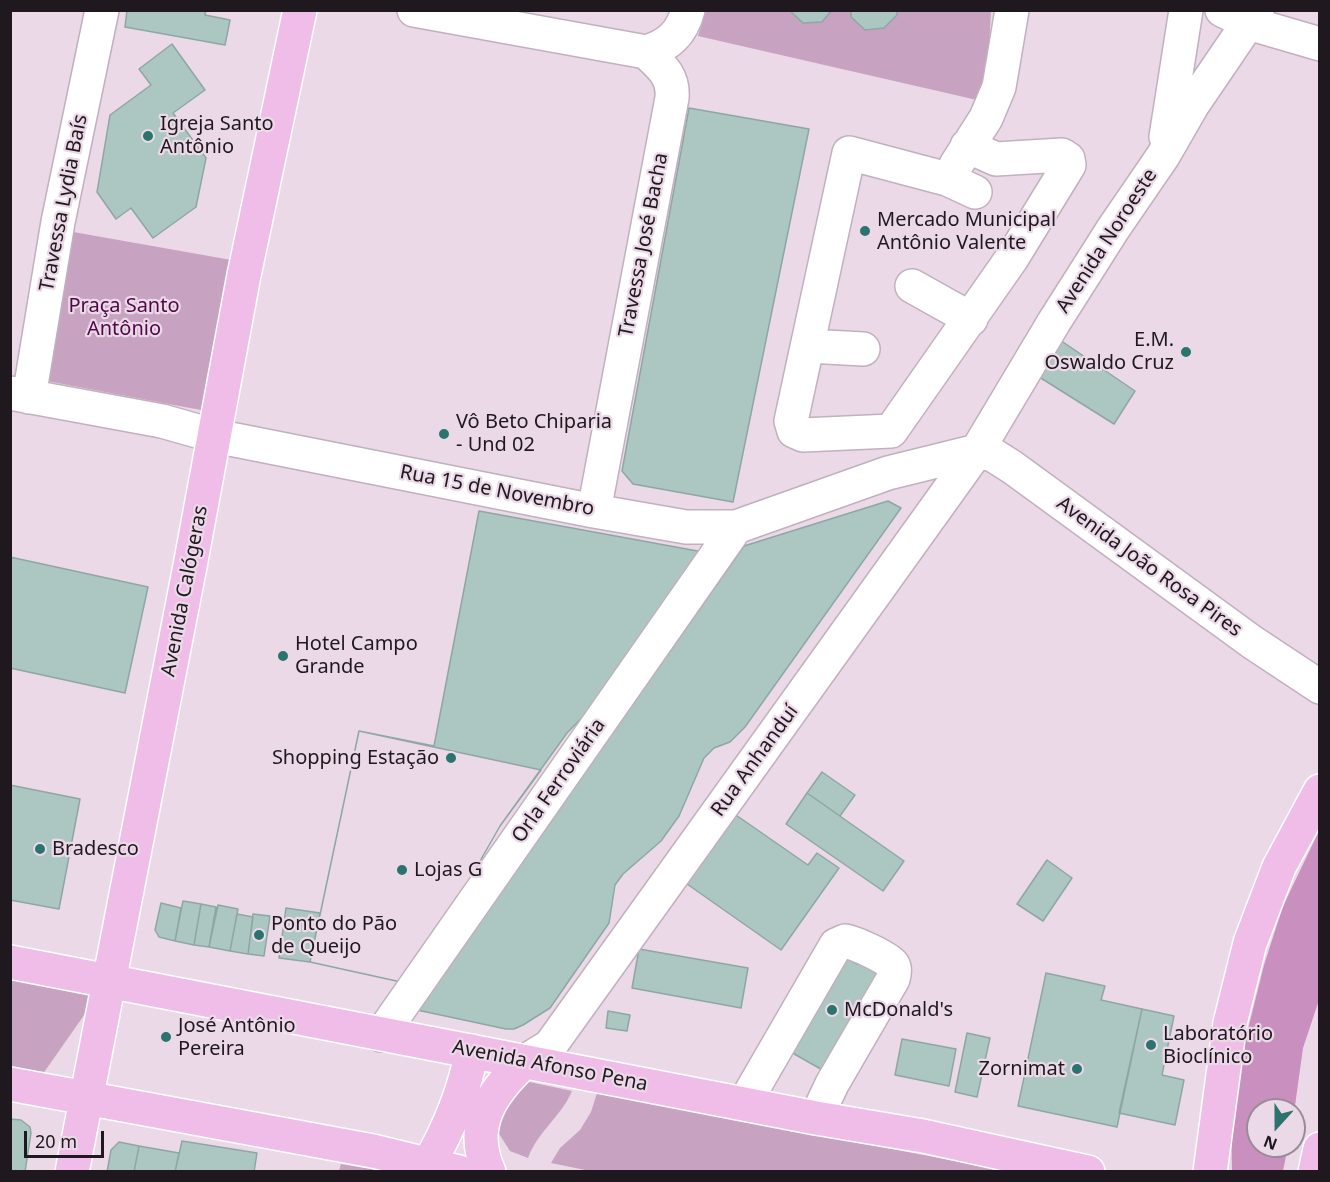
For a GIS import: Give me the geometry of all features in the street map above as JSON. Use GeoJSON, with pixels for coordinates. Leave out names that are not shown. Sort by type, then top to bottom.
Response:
{"type":"FeatureCollection","features":[{"type":"Feature","properties":{"kind":"main road","name":"Avenida Calógeras"},"geometry":{"type":"LineString","coordinates":[[72,1172],[215,436],[244,275],[300,10]]}},
{"type":"Feature","properties":{"kind":"main road"},"geometry":{"type":"LineString","coordinates":[[1210,1172],[1230,1023],[1250,943],[1279,867],[1320,791]]}},
{"type":"Feature","properties":{"kind":"main road","name":"Avenida Afonso Pena"},"geometry":{"type":"LineString","coordinates":[[10,962],[816,1118],[922,1136],[1088,1172]]}},
{"type":"Feature","properties":{"kind":"main road"},"geometry":{"type":"LineString","coordinates":[[10,1084],[373,1151],[437,1169],[441,1142],[466,1079],[472,1051]]}},
{"type":"Feature","properties":{"kind":"main road"},"geometry":{"type":"LineString","coordinates":[[489,1172],[480,1146],[487,1108],[497,1090],[524,1062]]}},
{"type":"Feature","properties":{"kind":"main road"},"geometry":{"type":"LineString","coordinates":[[1315,1172],[1320,1149]]}},
{"type":"Feature","properties":{"kind":"street","name":"Travessa Lydia Baís"},"geometry":{"type":"LineString","coordinates":[[20,395],[102,10]]}},
{"type":"Feature","properties":{"kind":"street"},"geometry":{"type":"LineString","coordinates":[[414,10],[645,52],[657,49],[680,33],[687,15]]}},
{"type":"Feature","properties":{"kind":"street"},"geometry":{"type":"LineString","coordinates":[[967,146],[996,159],[1062,155],[1068,159],[1069,165],[1024,241],[891,431],[802,435],[794,431],[791,421],[849,153],[961,185],[967,146],[986,118],[999,87],[1012,10]]}},
{"type":"Feature","properties":{"kind":"street","name":"Avenida Noroeste"},"geometry":{"type":"LineString","coordinates":[[1163,156],[1186,10]]}},
{"type":"Feature","properties":{"kind":"street"},"geometry":{"type":"LineString","coordinates":[[677,67],[687,15]]}},
{"type":"Feature","properties":{"kind":"street"},"geometry":{"type":"LineString","coordinates":[[1242,15],[1320,44]]}},
{"type":"Feature","properties":{"kind":"street","name":"Avenida Noroeste"},"geometry":{"type":"LineString","coordinates":[[977,451],[1053,322],[1163,156],[1242,15]]}},
{"type":"Feature","properties":{"kind":"street","name":"Travessa José Bacha"},"geometry":{"type":"LineString","coordinates":[[594,511],[672,98],[673,86],[666,71],[645,52]]}},
{"type":"Feature","properties":{"kind":"street"},"geometry":{"type":"LineString","coordinates":[[912,286],[970,319]]}},
{"type":"Feature","properties":{"kind":"street"},"geometry":{"type":"LineString","coordinates":[[808,346],[863,349]]}},
{"type":"Feature","properties":{"kind":"street","name":"Rua 15 de Novembro"},"geometry":{"type":"LineString","coordinates":[[20,395],[162,421],[215,436],[686,527],[736,527],[888,473],[977,451]]}},
{"type":"Feature","properties":{"kind":"street","name":"Avenida João Rosa Pires"},"geometry":{"type":"LineString","coordinates":[[977,451],[993,455],[1012,467],[1252,642],[1320,687]]}},
{"type":"Feature","properties":{"kind":"street","name":"Rua Anhanduí"},"geometry":{"type":"LineString","coordinates":[[524,1062],[550,1046],[977,451]]}},
{"type":"Feature","properties":{"kind":"street","name":"Orla Ferroviária"},"geometry":{"type":"LineString","coordinates":[[381,1035],[736,527]]}},
{"type":"Feature","properties":{"kind":"street"},"geometry":{"type":"LineString","coordinates":[[744,1104],[836,945],[845,941],[857,944],[892,964],[895,971],[893,979],[832,1084],[816,1118]]}},
{"type":"Feature","properties":{"kind":"green space"},"geometry":{"type":"Polygon","coordinates":[[[706,11],[991,11],[987,83],[977,100],[698,36],[706,11]]]}},
{"type":"Feature","properties":{"kind":"green space","name":"Praça Santo Antônio"},"geometry":{"type":"Polygon","coordinates":[[[62,230],[237,261],[206,411],[36,379],[62,230]]]}},
{"type":"Feature","properties":{"kind":"green space"},"geometry":{"type":"Polygon","coordinates":[[[11,962],[108,981],[33,1088],[11,1084],[11,962]]]}},
{"type":"Feature","properties":{"kind":"green space"},"geometry":{"type":"Polygon","coordinates":[[[525,1081],[572,1091],[562,1109],[532,1148],[528,1158],[510,1151],[496,1129],[497,1109],[525,1081]]]}},
{"type":"Feature","properties":{"kind":"green space"},"geometry":{"type":"Polygon","coordinates":[[[597,1093],[1008,1171],[595,1172],[551,1163],[560,1148],[580,1130],[591,1112],[597,1093]]]}},
{"type":"Feature","properties":{"kind":"green space"},"geometry":{"type":"Polygon","coordinates":[[[341,1164],[383,1171],[339,1171],[341,1164]]]}},
{"type":"Feature","properties":{"kind":"shaded area"},"geometry":{"type":"Polygon","coordinates":[[[1319,831],[1319,1000],[1303,1048],[1296,1098],[1246,1098],[1246,1158],[1286,1158],[1283,1171],[1232,1172],[1231,1114],[1243,1049],[1264,965],[1283,906],[1319,831]]]}},
{"type":"Feature","properties":{"kind":"building"},"geometry":{"type":"Polygon","coordinates":[[[127,10],[206,10],[205,15],[230,20],[225,45],[125,27],[127,10]]]}},
{"type":"Feature","properties":{"kind":"building"},"geometry":{"type":"Polygon","coordinates":[[[789,10],[832,10],[822,22],[803,23],[789,10]]]}},
{"type":"Feature","properties":{"kind":"building"},"geometry":{"type":"Polygon","coordinates":[[[851,10],[897,10],[897,15],[884,28],[865,30],[851,17],[851,10]]]}},
{"type":"Feature","properties":{"kind":"building","name":"Igreja Santo Antônio"},"geometry":{"type":"Polygon","coordinates":[[[172,44],[205,90],[173,113],[206,158],[196,207],[153,238],[131,208],[116,219],[97,192],[110,115],[151,85],[139,69],[172,44]]]}},
{"type":"Feature","properties":{"kind":"building"},"geometry":{"type":"Polygon","coordinates":[[[689,108],[809,129],[733,502],[633,484],[622,471],[689,108]]]}},
{"type":"Feature","properties":{"kind":"building"},"geometry":{"type":"Polygon","coordinates":[[[1060,340],[1135,391],[1114,424],[1036,375],[1060,340]]]}},
{"type":"Feature","properties":{"kind":"building"},"geometry":{"type":"Polygon","coordinates":[[[888,501],[901,508],[745,727],[730,742],[714,748],[704,758],[679,816],[661,841],[623,874],[615,885],[609,923],[550,1008],[514,1029],[417,1010],[744,546],[888,501]]]}},
{"type":"Feature","properties":{"kind":"building","name":"Shopping Estação"},"geometry":{"type":"Polygon","coordinates":[[[479,511],[714,554],[608,691],[567,733],[500,826],[410,984],[310,962],[359,731],[434,746],[479,511]]]}},
{"type":"Feature","properties":{"kind":"building"},"geometry":{"type":"Polygon","coordinates":[[[10,557],[148,587],[125,693],[10,668],[10,557]]]}},
{"type":"Feature","properties":{"kind":"building","name":"Lojas G"},"geometry":{"type":"Polygon","coordinates":[[[359,731],[541,770],[500,826],[410,984],[310,962],[359,731]]]}},
{"type":"Feature","properties":{"kind":"building"},"geometry":{"type":"Polygon","coordinates":[[[822,772],[855,795],[840,816],[807,793],[822,772]]]}},
{"type":"Feature","properties":{"kind":"building","name":"Bradesco"},"geometry":{"type":"Polygon","coordinates":[[[10,785],[80,799],[59,909],[10,900],[10,785]]]}},
{"type":"Feature","properties":{"kind":"building"},"geometry":{"type":"Polygon","coordinates":[[[807,793],[904,861],[883,891],[786,824],[807,793]]]}},
{"type":"Feature","properties":{"kind":"building"},"geometry":{"type":"Polygon","coordinates":[[[733,813],[808,865],[817,853],[839,868],[781,950],[687,884],[733,813]]]}},
{"type":"Feature","properties":{"kind":"building"},"geometry":{"type":"Polygon","coordinates":[[[1047,860],[1072,878],[1043,921],[1017,904],[1047,860]]]}},
{"type":"Feature","properties":{"kind":"building"},"geometry":{"type":"Polygon","coordinates":[[[183,901],[201,904],[194,945],[175,941],[183,901]]]}},
{"type":"Feature","properties":{"kind":"building"},"geometry":{"type":"Polygon","coordinates":[[[161,903],[181,908],[175,941],[159,937],[155,930],[161,903]]]}},
{"type":"Feature","properties":{"kind":"building"},"geometry":{"type":"Polygon","coordinates":[[[201,904],[216,907],[209,947],[194,945],[201,904]]]}},
{"type":"Feature","properties":{"kind":"building"},"geometry":{"type":"Polygon","coordinates":[[[218,905],[238,909],[230,951],[209,947],[218,905]]]}},
{"type":"Feature","properties":{"kind":"building"},"geometry":{"type":"Polygon","coordinates":[[[286,908],[320,913],[310,962],[279,958],[286,908]]]}},
{"type":"Feature","properties":{"kind":"building"},"geometry":{"type":"Polygon","coordinates":[[[237,914],[253,917],[248,954],[230,951],[237,914]]]}},
{"type":"Feature","properties":{"kind":"building","name":"Ponto do Pão de Queijo"},"geometry":{"type":"Polygon","coordinates":[[[253,914],[270,916],[264,956],[248,954],[253,914]]]}},
{"type":"Feature","properties":{"kind":"building"},"geometry":{"type":"Polygon","coordinates":[[[639,949],[748,968],[741,1008],[632,988],[639,949]]]}},
{"type":"Feature","properties":{"kind":"building","name":"McDonald's"},"geometry":{"type":"Polygon","coordinates":[[[836,952],[857,964],[860,961],[882,974],[826,1072],[782,1047],[836,952]]]}},
{"type":"Feature","properties":{"kind":"building","name":"Zornimat"},"geometry":{"type":"Polygon","coordinates":[[[1046,973],[1105,986],[1101,1000],[1142,1009],[1117,1127],[1018,1106],[1046,973]]]}},
{"type":"Feature","properties":{"kind":"building","name":"Laboratório Bioclínico"},"geometry":{"type":"Polygon","coordinates":[[[1142,1009],[1174,1016],[1162,1075],[1184,1080],[1175,1125],[1119,1113],[1142,1009]]]}},
{"type":"Feature","properties":{"kind":"building"},"geometry":{"type":"Polygon","coordinates":[[[608,1011],[630,1015],[627,1031],[606,1028],[608,1011]]]}},
{"type":"Feature","properties":{"kind":"building"},"geometry":{"type":"Polygon","coordinates":[[[967,1033],[990,1038],[977,1097],[955,1092],[967,1033]]]}},
{"type":"Feature","properties":{"kind":"building"},"geometry":{"type":"Polygon","coordinates":[[[902,1039],[956,1049],[949,1086],[895,1075],[902,1039]]]}},
{"type":"Feature","properties":{"kind":"building"},"geometry":{"type":"Polygon","coordinates":[[[10,1119],[21,1120],[30,1127],[25,1172],[10,1172],[10,1119]]]}},
{"type":"Feature","properties":{"kind":"building"},"geometry":{"type":"Polygon","coordinates":[[[182,1141],[257,1153],[254,1172],[175,1172],[182,1141]]]}},
{"type":"Feature","properties":{"kind":"building"},"geometry":{"type":"Polygon","coordinates":[[[119,1142],[139,1146],[134,1172],[107,1172],[111,1150],[119,1142]]]}},
{"type":"Feature","properties":{"kind":"building"},"geometry":{"type":"Polygon","coordinates":[[[139,1146],[179,1153],[175,1172],[134,1172],[139,1146]]]}},
{"type":"Feature","properties":{"kind":"place","name":"Igreja Santo Antônio"},"geometry":{"type":"Point","coordinates":[148,136]}},
{"type":"Feature","properties":{"kind":"place","name":"Mercado Municipal Antônio Valente"},"geometry":{"type":"Point","coordinates":[865,231]}},
{"type":"Feature","properties":{"kind":"place","name":"E.M. Oswaldo Cruz"},"geometry":{"type":"Point","coordinates":[1186,352]}},
{"type":"Feature","properties":{"kind":"place","name":"Vô Beto Chiparia - Und 02"},"geometry":{"type":"Point","coordinates":[444,434]}},
{"type":"Feature","properties":{"kind":"place","name":"Hotel Campo Grande"},"geometry":{"type":"Point","coordinates":[283,656]}},
{"type":"Feature","properties":{"kind":"place","name":"Shopping Estação"},"geometry":{"type":"Point","coordinates":[451,758]}},
{"type":"Feature","properties":{"kind":"place","name":"Bradesco"},"geometry":{"type":"Point","coordinates":[40,849]}},
{"type":"Feature","properties":{"kind":"place","name":"Lojas G"},"geometry":{"type":"Point","coordinates":[402,870]}},
{"type":"Feature","properties":{"kind":"place","name":"Ponto do Pão de Queijo"},"geometry":{"type":"Point","coordinates":[259,935]}},
{"type":"Feature","properties":{"kind":"place","name":"McDonald's"},"geometry":{"type":"Point","coordinates":[832,1010]}},
{"type":"Feature","properties":{"kind":"place","name":"José Antônio Pereira"},"geometry":{"type":"Point","coordinates":[166,1037]}},
{"type":"Feature","properties":{"kind":"place","name":"Laboratório Bioclínico"},"geometry":{"type":"Point","coordinates":[1151,1045]}},
{"type":"Feature","properties":{"kind":"place","name":"Zornimat"},"geometry":{"type":"Point","coordinates":[1077,1069]}}]}
